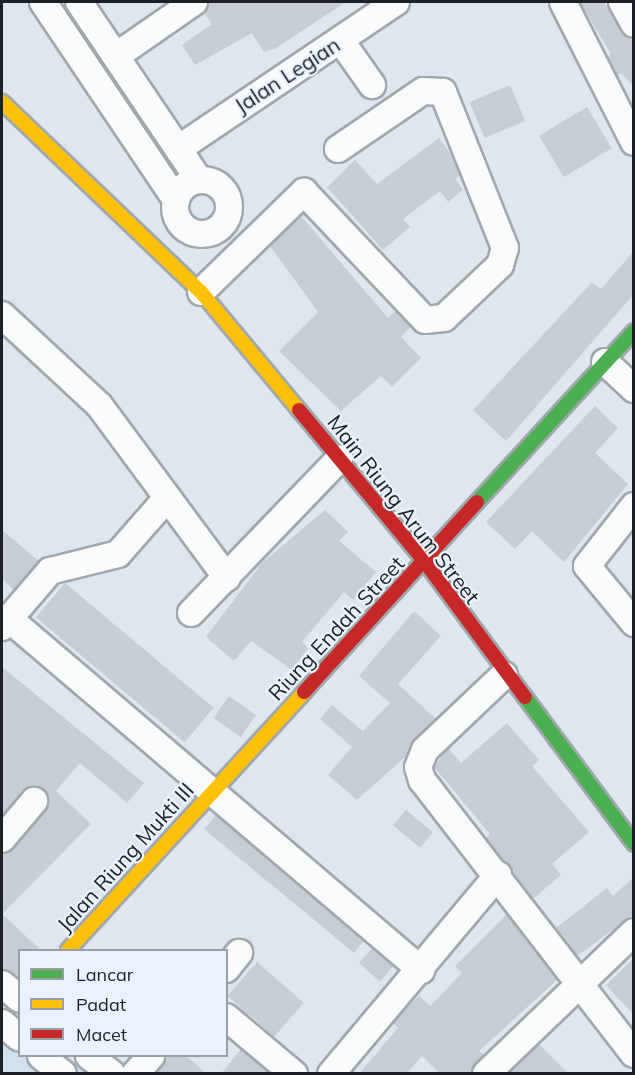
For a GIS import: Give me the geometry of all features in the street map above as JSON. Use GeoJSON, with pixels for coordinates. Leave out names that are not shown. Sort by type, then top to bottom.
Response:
{"type":"FeatureCollection","features":[{"type":"Feature","properties":{"kind":"street"},"geometry":{"type":"LineString","coordinates":[[43,2],[176,200]]}},
{"type":"Feature","properties":{"kind":"street"},"geometry":{"type":"LineString","coordinates":[[79,2],[199,180]]}},
{"type":"Feature","properties":{"kind":"street"},"geometry":{"type":"LineString","coordinates":[[116,56],[194,2]]}},
{"type":"Feature","properties":{"kind":"street","name":"Jalan Legian"},"geometry":{"type":"LineString","coordinates":[[178,148],[396,2]]}},
{"type":"Feature","properties":{"kind":"street"},"geometry":{"type":"LineString","coordinates":[[563,2],[633,142]]}},
{"type":"Feature","properties":{"kind":"street"},"geometry":{"type":"LineString","coordinates":[[622,2],[633,24]]}},
{"type":"Feature","properties":{"kind":"street"},"geometry":{"type":"LineString","coordinates":[[341,41],[372,85]]}},
{"type":"Feature","properties":{"kind":"street"},"geometry":{"type":"LineString","coordinates":[[184,228],[199,235],[214,233],[226,222],[231,207],[226,192],[214,182],[199,180],[184,186],[176,200],[176,215],[184,228],[194,284],[253,238],[296,194],[311,195],[425,321],[436,323],[500,265],[505,248],[443,92],[423,91],[338,149]]}},
{"type":"Feature","properties":{"kind":"street","name":"Main Riung Arum Street"},"geometry":{"type":"LineString","coordinates":[[3,104],[194,284],[425,562],[504,675],[633,844]]}},
{"type":"Feature","properties":{"kind":"street"},"geometry":{"type":"LineString","coordinates":[[226,222],[253,238]]}},
{"type":"Feature","properties":{"kind":"street"},"geometry":{"type":"LineString","coordinates":[[2,315],[99,405],[227,578]]}},
{"type":"Feature","properties":{"kind":"street","name":"Riung Endah Street"},"geometry":{"type":"LineString","coordinates":[[213,791],[425,562],[633,331]]}},
{"type":"Feature","properties":{"kind":"street"},"geometry":{"type":"LineString","coordinates":[[605,362],[633,388]]}},
{"type":"Feature","properties":{"kind":"street"},"geometry":{"type":"LineString","coordinates":[[191,613],[339,459]]}},
{"type":"Feature","properties":{"kind":"street"},"geometry":{"type":"LineString","coordinates":[[166,498],[118,554],[58,566],[5,622],[213,791],[421,970]]}},
{"type":"Feature","properties":{"kind":"street"},"geometry":{"type":"LineString","coordinates":[[633,506],[587,566],[633,623]]}},
{"type":"Feature","properties":{"kind":"street"},"geometry":{"type":"LineString","coordinates":[[504,675],[425,750],[418,767],[422,780],[498,875],[633,1054]]}},
{"type":"Feature","properties":{"kind":"street","name":"Jalan Riung Mukti III"},"geometry":{"type":"LineString","coordinates":[[70,949],[213,791]]}},
{"type":"Feature","properties":{"kind":"street"},"geometry":{"type":"LineString","coordinates":[[2,839],[34,801]]}},
{"type":"Feature","properties":{"kind":"street"},"geometry":{"type":"LineString","coordinates":[[331,1074],[421,970],[498,875]]}},
{"type":"Feature","properties":{"kind":"street"},"geometry":{"type":"LineString","coordinates":[[486,1074],[633,932]]}},
{"type":"Feature","properties":{"kind":"street"},"geometry":{"type":"LineString","coordinates":[[2,984],[18,997]]}},
{"type":"Feature","properties":{"kind":"street"},"geometry":{"type":"LineString","coordinates":[[228,1019],[294,1074]]}},
{"type":"Feature","properties":{"kind":"street"},"geometry":{"type":"LineString","coordinates":[[2,1023],[18,1036]]}},
{"type":"Feature","properties":{"kind":"street"},"geometry":{"type":"LineString","coordinates":[[42,1057],[63,1074]]}},
{"type":"Feature","properties":{"kind":"street"},"geometry":{"type":"LineString","coordinates":[[90,1057],[112,1074]]}},
{"type":"Feature","properties":{"kind":"street"},"geometry":{"type":"LineString","coordinates":[[135,1074],[150,1057]]}},
{"type":"Feature","properties":{"kind":"shaded area"},"geometry":{"type":"Polygon","coordinates":[[[2,997],[18,1012],[18,1057],[67,1057],[86,1073],[2,1073],[2,997]]]}},
{"type":"Feature","properties":{"kind":"building"},"geometry":{"type":"Polygon","coordinates":[[[209,2],[346,2],[276,48],[264,52],[252,33],[195,65],[182,45],[212,24],[204,13],[209,2]]]}},
{"type":"Feature","properties":{"kind":"building"},"geometry":{"type":"Polygon","coordinates":[[[580,2],[604,2],[621,31],[633,41],[633,86],[621,73],[617,76],[608,57],[611,54],[580,2]]]}},
{"type":"Feature","properties":{"kind":"building"},"geometry":{"type":"Polygon","coordinates":[[[510,85],[525,121],[485,138],[469,102],[510,85]]]}},
{"type":"Feature","properties":{"kind":"building"},"geometry":{"type":"Polygon","coordinates":[[[587,107],[612,148],[564,177],[539,136],[587,107]]]}},
{"type":"Feature","properties":{"kind":"building"},"geometry":{"type":"Polygon","coordinates":[[[439,138],[452,156],[460,176],[455,179],[463,190],[448,202],[440,191],[403,219],[410,227],[383,250],[327,187],[355,160],[377,184],[439,138]]]}},
{"type":"Feature","properties":{"kind":"building"},"geometry":{"type":"Polygon","coordinates":[[[301,216],[388,318],[396,311],[411,327],[401,337],[421,358],[392,387],[381,376],[341,411],[279,351],[318,312],[270,246],[301,216]]]}},
{"type":"Feature","properties":{"kind":"building"},"geometry":{"type":"Polygon","coordinates":[[[633,252],[633,295],[506,441],[473,410],[592,282],[601,289],[633,252]]]}},
{"type":"Feature","properties":{"kind":"building"},"geometry":{"type":"Polygon","coordinates":[[[595,406],[618,428],[595,453],[628,484],[564,562],[532,531],[515,549],[486,522],[595,406]]]}},
{"type":"Feature","properties":{"kind":"building"},"geometry":{"type":"Polygon","coordinates":[[[325,510],[348,532],[339,541],[376,572],[353,600],[344,592],[302,642],[308,648],[292,670],[251,641],[234,661],[206,637],[262,563],[325,510]]]}},
{"type":"Feature","properties":{"kind":"building"},"geometry":{"type":"Polygon","coordinates":[[[2,530],[39,561],[14,590],[2,579],[2,530]]]}},
{"type":"Feature","properties":{"kind":"building"},"geometry":{"type":"Polygon","coordinates":[[[65,583],[214,708],[185,742],[36,617],[65,583]]]}},
{"type":"Feature","properties":{"kind":"building"},"geometry":{"type":"Polygon","coordinates":[[[414,611],[441,636],[398,684],[436,719],[405,757],[357,800],[328,775],[352,747],[320,719],[332,705],[363,731],[390,703],[359,676],[414,611]]]}},
{"type":"Feature","properties":{"kind":"building"},"geometry":{"type":"Polygon","coordinates":[[[2,667],[144,783],[127,803],[80,763],[56,791],[91,824],[2,914],[2,854],[13,849],[49,803],[43,789],[29,787],[2,816],[2,667]]]}},
{"type":"Feature","properties":{"kind":"building"},"geometry":{"type":"Polygon","coordinates":[[[229,696],[256,715],[241,737],[214,718],[229,696]]]}},
{"type":"Feature","properties":{"kind":"building"},"geometry":{"type":"Polygon","coordinates":[[[507,723],[539,760],[532,766],[589,832],[552,864],[561,875],[533,899],[486,838],[490,834],[434,767],[448,748],[461,763],[507,723]]]}},
{"type":"Feature","properties":{"kind":"building"},"geometry":{"type":"Polygon","coordinates":[[[406,810],[433,832],[420,848],[393,825],[406,810]]]}},
{"type":"Feature","properties":{"kind":"building"},"geometry":{"type":"Polygon","coordinates":[[[216,815],[364,941],[354,953],[204,829],[216,815]]]}},
{"type":"Feature","properties":{"kind":"building"},"geometry":{"type":"Polygon","coordinates":[[[633,878],[633,915],[577,956],[556,928],[607,888],[613,896],[633,878]]]}},
{"type":"Feature","properties":{"kind":"building"},"geometry":{"type":"Polygon","coordinates":[[[2,914],[40,949],[18,949],[18,978],[2,969],[2,914]]]}},
{"type":"Feature","properties":{"kind":"building"},"geometry":{"type":"Polygon","coordinates":[[[507,914],[557,980],[479,1051],[484,1055],[469,1074],[440,1074],[422,1056],[406,1074],[359,1074],[398,1028],[393,1023],[400,1015],[419,996],[430,1006],[462,973],[455,966],[507,914]]]}},
{"type":"Feature","properties":{"kind":"building"},"geometry":{"type":"Polygon","coordinates":[[[372,948],[393,966],[380,981],[359,963],[372,948]]]}},
{"type":"Feature","properties":{"kind":"building"},"geometry":{"type":"Polygon","coordinates":[[[633,959],[633,1014],[606,985],[633,959]]]}},
{"type":"Feature","properties":{"kind":"building"},"geometry":{"type":"Polygon","coordinates":[[[257,962],[304,1003],[274,1037],[228,996],[257,962]]]}},
{"type":"Feature","properties":{"kind":"building"},"geometry":{"type":"Polygon","coordinates":[[[539,1044],[569,1074],[508,1074],[539,1044]]]}},
{"type":"Feature","properties":{"kind":"building"},"geometry":{"type":"Polygon","coordinates":[[[241,1049],[270,1074],[221,1074],[241,1049]]]}},
{"type":"Feature","properties":{"kind":"building"},"geometry":{"type":"Polygon","coordinates":[[[165,1057],[187,1057],[207,1074],[156,1074],[165,1057]]]}},
{"type":"Feature","properties":{"kind":"traffic: fast"},"geometry":{"type":"LineString","coordinates":[[477,502],[634,331]]}},
{"type":"Feature","properties":{"kind":"traffic: fast"},"geometry":{"type":"LineString","coordinates":[[525,697],[634,844]]}},
{"type":"Feature","properties":{"kind":"traffic: slow"},"geometry":{"type":"LineString","coordinates":[[2,102],[201,292],[299,410]]}},
{"type":"Feature","properties":{"kind":"traffic: slow"},"geometry":{"type":"LineString","coordinates":[[69,949],[304,692]]}},
{"type":"Feature","properties":{"kind":"traffic: jam"},"geometry":{"type":"LineString","coordinates":[[299,410],[425,562],[525,697]]}},
{"type":"Feature","properties":{"kind":"traffic: jam"},"geometry":{"type":"LineString","coordinates":[[304,692],[477,502]]}}]}
